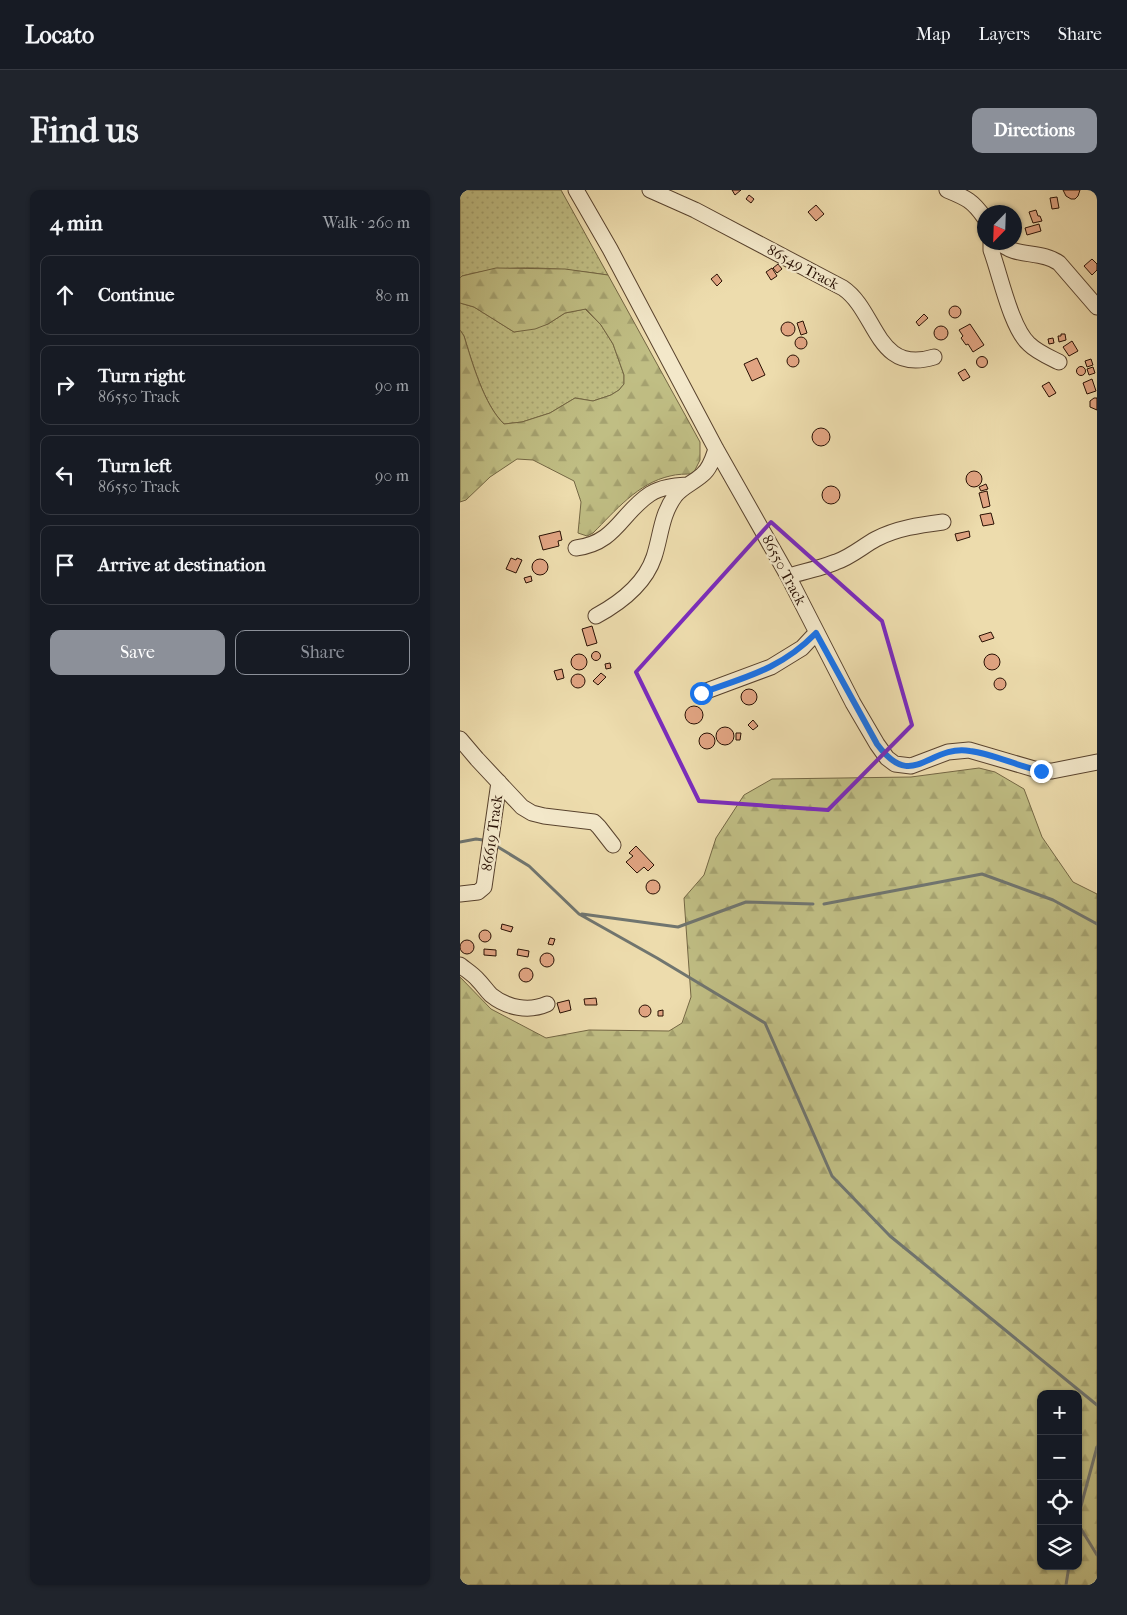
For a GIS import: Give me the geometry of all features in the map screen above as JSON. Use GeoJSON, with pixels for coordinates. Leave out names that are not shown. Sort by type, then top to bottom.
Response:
{"type":"FeatureCollection","features":[{"type":"Feature","properties":{"kind":"street","name":"86550 Track"},"geometry":{"type":"LineString","coordinates":[[576,190],[610,249],[716,449],[788,576],[816,633],[877,744],[887,758],[895,764],[911,766],[948,752],[969,750],[1041,771],[1052,771],[1097,762]]}},
{"type":"Feature","properties":{"kind":"street","name":"86549 Track"},"geometry":{"type":"LineString","coordinates":[[650,190],[703,214],[843,288],[853,296],[885,344],[900,357],[918,362],[934,358]]}},
{"type":"Feature","properties":{"kind":"street"},"geometry":{"type":"LineString","coordinates":[[947,190],[966,198],[977,207]]}},
{"type":"Feature","properties":{"kind":"street"},"geometry":{"type":"LineString","coordinates":[[991,250],[1010,310],[1019,331],[1033,348],[1059,362]]}},
{"type":"Feature","properties":{"kind":"street"},"geometry":{"type":"LineString","coordinates":[[1011,250],[1054,259],[1097,307]]}},
{"type":"Feature","properties":{"kind":"street"},"geometry":{"type":"LineString","coordinates":[[596,616],[612,607],[629,593],[646,573],[654,557],[664,516],[676,495],[703,475],[711,464],[716,449]]}},
{"type":"Feature","properties":{"kind":"street"},"geometry":{"type":"LineString","coordinates":[[576,548],[599,542],[651,493],[667,487],[687,485]]}},
{"type":"Feature","properties":{"kind":"street"},"geometry":{"type":"LineString","coordinates":[[788,576],[847,558],[878,538],[895,531],[918,525],[943,522]]}},
{"type":"Feature","properties":{"kind":"street"},"geometry":{"type":"LineString","coordinates":[[701,693],[771,667],[802,648],[816,633]]}},
{"type":"Feature","properties":{"kind":"street"},"geometry":{"type":"LineString","coordinates":[[460,738],[515,801],[532,813],[594,822],[613,845]]}},
{"type":"Feature","properties":{"kind":"street","name":"86619 Track"},"geometry":{"type":"LineString","coordinates":[[460,894],[478,892],[484,887],[499,782]]}},
{"type":"Feature","properties":{"kind":"street"},"geometry":{"type":"LineString","coordinates":[[460,965],[475,977],[492,996],[505,1003],[528,1009],[538,1008],[547,1004]]}},
{"type":"Feature","properties":{"kind":"highlighted area"},"geometry":{"type":"Polygon","coordinates":[[[771,522],[882,621],[912,725],[828,810],[699,801],[636,672],[771,522]]]}},
{"type":"Feature","properties":{"kind":"green space"},"geometry":{"type":"Polygon","coordinates":[[[460,190],[561,190],[608,275],[571,270],[516,268],[480,272],[460,278],[460,190]]]}},
{"type":"Feature","properties":{"kind":"green space"},"geometry":{"type":"Polygon","coordinates":[[[496,268],[565,269],[608,275],[700,442],[700,460],[693,474],[673,475],[658,480],[637,491],[593,533],[587,536],[578,533],[581,502],[574,481],[533,460],[517,459],[490,477],[466,500],[460,502],[460,330],[464,336],[475,370],[490,406],[504,424],[522,422],[550,413],[575,398],[593,401],[611,395],[624,384],[624,375],[613,344],[601,325],[586,309],[565,313],[548,324],[535,329],[514,332],[474,307],[460,303],[460,278],[462,276],[496,268]]]}},
{"type":"Feature","properties":{"kind":"green space"},"geometry":{"type":"Polygon","coordinates":[[[460,303],[474,307],[514,332],[548,324],[565,313],[585,309],[601,325],[613,344],[624,375],[624,384],[611,395],[593,401],[575,398],[550,413],[522,422],[504,424],[490,406],[475,370],[464,336],[460,330],[460,303]]]}},
{"type":"Feature","properties":{"kind":"green space"},"geometry":{"type":"Polygon","coordinates":[[[979,768],[995,772],[1024,789],[1042,837],[1073,882],[1097,894],[1097,1585],[460,1585],[460,977],[491,1009],[546,1038],[589,1030],[669,1031],[682,1023],[691,997],[684,898],[704,875],[716,838],[744,795],[772,779],[911,777],[979,768]]]}},
{"type":"Feature","properties":{"kind":"building"},"geometry":{"type":"Polygon","coordinates":[[[732,190],[741,190],[735,195],[732,190]]]}},
{"type":"Feature","properties":{"kind":"building"},"geometry":{"type":"Polygon","coordinates":[[[1063,190],[1080,190],[1075,199],[1071,199],[1066,196],[1063,190]]]}},
{"type":"Feature","properties":{"kind":"building"},"geometry":{"type":"Polygon","coordinates":[[[749,195],[754,199],[751,203],[746,199],[749,195]]]}},
{"type":"Feature","properties":{"kind":"building"},"geometry":{"type":"Polygon","coordinates":[[[1057,197],[1059,208],[1052,209],[1050,198],[1057,197]]]}},
{"type":"Feature","properties":{"kind":"building"},"geometry":{"type":"Polygon","coordinates":[[[816,205],[824,214],[816,221],[808,212],[816,205]]]}},
{"type":"Feature","properties":{"kind":"building"},"geometry":{"type":"Polygon","coordinates":[[[1036,210],[1042,221],[1033,223],[1029,212],[1036,210]]]}},
{"type":"Feature","properties":{"kind":"building"},"geometry":{"type":"Polygon","coordinates":[[[1039,224],[1041,231],[1027,235],[1025,228],[1039,224]]]}},
{"type":"Feature","properties":{"kind":"building"},"geometry":{"type":"Polygon","coordinates":[[[1092,259],[1097,264],[1097,270],[1092,275],[1084,266],[1092,259]]]}},
{"type":"Feature","properties":{"kind":"building"},"geometry":{"type":"Polygon","coordinates":[[[778,264],[782,269],[777,273],[773,268],[778,264]]]}},
{"type":"Feature","properties":{"kind":"building"},"geometry":{"type":"Polygon","coordinates":[[[772,268],[777,276],[771,280],[766,272],[772,268]]]}},
{"type":"Feature","properties":{"kind":"building"},"geometry":{"type":"Polygon","coordinates":[[[717,274],[722,281],[717,286],[711,279],[717,274]]]}},
{"type":"Feature","properties":{"kind":"building"},"geometry":{"type":"Polygon","coordinates":[[[957,306],[960,307],[960,317],[953,318],[950,317],[949,310],[950,307],[957,306]]]}},
{"type":"Feature","properties":{"kind":"building"},"geometry":{"type":"Polygon","coordinates":[[[924,314],[928,318],[919,326],[916,322],[924,314]]]}},
{"type":"Feature","properties":{"kind":"building"},"geometry":{"type":"Polygon","coordinates":[[[803,321],[807,333],[801,335],[797,323],[803,321]]]}},
{"type":"Feature","properties":{"kind":"building"},"geometry":{"type":"Polygon","coordinates":[[[785,322],[791,322],[795,329],[791,336],[785,336],[781,332],[781,326],[785,322]]]}},
{"type":"Feature","properties":{"kind":"building"},"geometry":{"type":"Polygon","coordinates":[[[970,324],[984,345],[973,352],[961,338],[963,336],[959,330],[970,324]]]}},
{"type":"Feature","properties":{"kind":"building"},"geometry":{"type":"Polygon","coordinates":[[[941,326],[946,328],[948,333],[946,338],[941,340],[936,338],[934,333],[936,328],[941,326]]]}},
{"type":"Feature","properties":{"kind":"building"},"geometry":{"type":"Polygon","coordinates":[[[1061,334],[1065,334],[1066,340],[1059,342],[1058,336],[1061,336],[1061,334]]]}},
{"type":"Feature","properties":{"kind":"building"},"geometry":{"type":"Polygon","coordinates":[[[801,337],[807,343],[801,349],[795,343],[801,337]]]}},
{"type":"Feature","properties":{"kind":"building"},"geometry":{"type":"Polygon","coordinates":[[[1053,338],[1054,343],[1049,344],[1048,339],[1053,338]]]}},
{"type":"Feature","properties":{"kind":"building"},"geometry":{"type":"Polygon","coordinates":[[[1072,341],[1078,351],[1069,356],[1063,347],[1072,341]]]}},
{"type":"Feature","properties":{"kind":"building"},"geometry":{"type":"Polygon","coordinates":[[[795,355],[798,356],[798,366],[791,367],[788,366],[787,359],[788,356],[795,355]]]}},
{"type":"Feature","properties":{"kind":"building"},"geometry":{"type":"Polygon","coordinates":[[[982,356],[988,362],[982,368],[976,362],[982,356]]]}},
{"type":"Feature","properties":{"kind":"building"},"geometry":{"type":"Polygon","coordinates":[[[757,358],[765,375],[752,381],[744,364],[757,358]]]}},
{"type":"Feature","properties":{"kind":"building"},"geometry":{"type":"Polygon","coordinates":[[[1091,359],[1093,365],[1087,367],[1085,361],[1091,359]]]}},
{"type":"Feature","properties":{"kind":"building"},"geometry":{"type":"Polygon","coordinates":[[[1081,367],[1085,371],[1081,375],[1077,371],[1081,367]]]}},
{"type":"Feature","properties":{"kind":"building"},"geometry":{"type":"Polygon","coordinates":[[[1093,367],[1095,373],[1089,375],[1087,369],[1093,367]]]}},
{"type":"Feature","properties":{"kind":"building"},"geometry":{"type":"Polygon","coordinates":[[[965,369],[970,377],[963,381],[958,373],[965,369]]]}},
{"type":"Feature","properties":{"kind":"building"},"geometry":{"type":"Polygon","coordinates":[[[1092,379],[1096,391],[1087,394],[1083,383],[1092,379]]]}},
{"type":"Feature","properties":{"kind":"building"},"geometry":{"type":"Polygon","coordinates":[[[1049,382],[1056,393],[1049,397],[1042,386],[1049,382]]]}},
{"type":"Feature","properties":{"kind":"building"},"geometry":{"type":"Polygon","coordinates":[[[1097,398],[1097,410],[1090,407],[1090,401],[1097,398]]]}},
{"type":"Feature","properties":{"kind":"building"},"geometry":{"type":"Polygon","coordinates":[[[821,428],[827,431],[830,437],[827,443],[821,446],[815,443],[812,437],[815,431],[821,428]]]}},
{"type":"Feature","properties":{"kind":"building"},"geometry":{"type":"Polygon","coordinates":[[[971,471],[977,471],[982,476],[980,485],[971,487],[966,482],[966,476],[971,471]]]}},
{"type":"Feature","properties":{"kind":"building"},"geometry":{"type":"Polygon","coordinates":[[[986,484],[988,489],[981,491],[979,487],[986,484]]]}},
{"type":"Feature","properties":{"kind":"building"},"geometry":{"type":"Polygon","coordinates":[[[831,486],[837,489],[840,495],[837,501],[831,504],[825,501],[822,495],[825,489],[831,486]]]}},
{"type":"Feature","properties":{"kind":"building"},"geometry":{"type":"Polygon","coordinates":[[[987,491],[990,506],[983,508],[979,493],[987,491]]]}},
{"type":"Feature","properties":{"kind":"building"},"geometry":{"type":"Polygon","coordinates":[[[991,513],[994,524],[983,526],[980,515],[991,513]]]}},
{"type":"Feature","properties":{"kind":"building"},"geometry":{"type":"Polygon","coordinates":[[[560,531],[562,540],[558,541],[559,546],[543,550],[539,536],[560,531]]]}},
{"type":"Feature","properties":{"kind":"building"},"geometry":{"type":"Polygon","coordinates":[[[969,531],[970,537],[957,541],[955,534],[969,531]]]}},
{"type":"Feature","properties":{"kind":"building"},"geometry":{"type":"Polygon","coordinates":[[[511,558],[522,560],[516,573],[506,569],[511,558]]]}},
{"type":"Feature","properties":{"kind":"building"},"geometry":{"type":"Polygon","coordinates":[[[540,559],[546,561],[548,567],[546,573],[540,575],[534,573],[532,567],[534,561],[540,559]]]}},
{"type":"Feature","properties":{"kind":"building"},"geometry":{"type":"Polygon","coordinates":[[[531,576],[532,581],[526,583],[524,578],[531,576]]]}},
{"type":"Feature","properties":{"kind":"building"},"geometry":{"type":"Polygon","coordinates":[[[592,626],[597,643],[587,646],[582,629],[592,626]]]}},
{"type":"Feature","properties":{"kind":"building"},"geometry":{"type":"Polygon","coordinates":[[[991,632],[994,638],[982,642],[979,636],[991,632]]]}},
{"type":"Feature","properties":{"kind":"building"},"geometry":{"type":"Polygon","coordinates":[[[596,652],[600,656],[596,660],[592,656],[596,652]]]}},
{"type":"Feature","properties":{"kind":"building"},"geometry":{"type":"Polygon","coordinates":[[[576,654],[582,654],[587,659],[585,668],[576,670],[571,665],[571,659],[576,654]]]}},
{"type":"Feature","properties":{"kind":"building"},"geometry":{"type":"Polygon","coordinates":[[[989,654],[995,654],[1000,659],[998,668],[989,670],[984,665],[984,659],[989,654]]]}},
{"type":"Feature","properties":{"kind":"building"},"geometry":{"type":"Polygon","coordinates":[[[610,663],[611,668],[606,669],[605,664],[610,663]]]}},
{"type":"Feature","properties":{"kind":"building"},"geometry":{"type":"Polygon","coordinates":[[[562,669],[564,678],[557,680],[554,671],[562,669]]]}},
{"type":"Feature","properties":{"kind":"building"},"geometry":{"type":"Polygon","coordinates":[[[601,673],[606,677],[598,685],[593,681],[601,673]]]}},
{"type":"Feature","properties":{"kind":"building"},"geometry":{"type":"Polygon","coordinates":[[[575,674],[581,674],[585,681],[581,688],[575,688],[571,684],[571,678],[575,674]]]}},
{"type":"Feature","properties":{"kind":"building"},"geometry":{"type":"Polygon","coordinates":[[[998,678],[1002,678],[1006,684],[1002,690],[998,690],[994,686],[994,682],[998,678]]]}},
{"type":"Feature","properties":{"kind":"building"},"geometry":{"type":"Polygon","coordinates":[[[749,689],[755,691],[757,697],[755,703],[749,705],[743,703],[741,697],[743,691],[749,689]]]}},
{"type":"Feature","properties":{"kind":"building"},"geometry":{"type":"Polygon","coordinates":[[[694,706],[700,709],[703,715],[700,721],[694,724],[688,721],[685,715],[688,709],[694,706]]]}},
{"type":"Feature","properties":{"kind":"building"},"geometry":{"type":"Polygon","coordinates":[[[753,720],[758,726],[753,730],[748,725],[753,720]]]}},
{"type":"Feature","properties":{"kind":"building"},"geometry":{"type":"Polygon","coordinates":[[[725,727],[731,730],[734,736],[731,742],[725,745],[719,742],[716,736],[719,730],[725,727]]]}},
{"type":"Feature","properties":{"kind":"building"},"geometry":{"type":"Polygon","coordinates":[[[707,733],[713,735],[715,741],[713,747],[707,749],[701,747],[699,741],[701,735],[707,733]]]}},
{"type":"Feature","properties":{"kind":"building"},"geometry":{"type":"Polygon","coordinates":[[[736,733],[741,733],[740,740],[736,740],[736,733]]]}},
{"type":"Feature","properties":{"kind":"building"},"geometry":{"type":"Polygon","coordinates":[[[636,846],[654,865],[648,871],[644,867],[637,873],[626,862],[633,856],[629,853],[636,846]]]}},
{"type":"Feature","properties":{"kind":"building"},"geometry":{"type":"Polygon","coordinates":[[[650,880],[656,880],[660,887],[656,894],[650,894],[646,890],[646,884],[650,880]]]}},
{"type":"Feature","properties":{"kind":"building"},"geometry":{"type":"Polygon","coordinates":[[[502,924],[513,927],[511,932],[501,929],[502,924]]]}},
{"type":"Feature","properties":{"kind":"building"},"geometry":{"type":"Polygon","coordinates":[[[483,930],[487,930],[491,936],[487,942],[483,942],[479,938],[479,934],[483,930]]]}},
{"type":"Feature","properties":{"kind":"building"},"geometry":{"type":"Polygon","coordinates":[[[550,938],[555,939],[553,945],[548,944],[550,938]]]}},
{"type":"Feature","properties":{"kind":"building"},"geometry":{"type":"Polygon","coordinates":[[[464,940],[470,940],[474,947],[470,954],[464,954],[460,950],[460,944],[464,940]]]}},
{"type":"Feature","properties":{"kind":"building"},"geometry":{"type":"Polygon","coordinates":[[[484,949],[496,950],[496,956],[484,955],[484,949]]]}},
{"type":"Feature","properties":{"kind":"building"},"geometry":{"type":"Polygon","coordinates":[[[518,949],[529,951],[528,957],[517,955],[518,949]]]}},
{"type":"Feature","properties":{"kind":"building"},"geometry":{"type":"Polygon","coordinates":[[[544,953],[550,953],[554,960],[550,967],[544,967],[540,963],[540,957],[544,953]]]}},
{"type":"Feature","properties":{"kind":"building"},"geometry":{"type":"Polygon","coordinates":[[[523,968],[529,968],[533,975],[529,982],[523,982],[519,978],[519,972],[523,968]]]}},
{"type":"Feature","properties":{"kind":"building"},"geometry":{"type":"Polygon","coordinates":[[[596,998],[597,1005],[585,1005],[584,999],[596,998]]]}},
{"type":"Feature","properties":{"kind":"building"},"geometry":{"type":"Polygon","coordinates":[[[569,1000],[571,1010],[560,1013],[557,1003],[569,1000]]]}},
{"type":"Feature","properties":{"kind":"building"},"geometry":{"type":"Polygon","coordinates":[[[643,1005],[647,1005],[651,1011],[647,1017],[643,1017],[639,1013],[639,1009],[643,1005]]]}},
{"type":"Feature","properties":{"kind":"building"},"geometry":{"type":"Polygon","coordinates":[[[663,1010],[663,1016],[658,1016],[658,1011],[663,1010]]]}},
{"type":"Feature","properties":{"kind":"waterway"},"geometry":{"type":"LineString","coordinates":[[460,842],[476,839],[483,840]]}},
{"type":"Feature","properties":{"kind":"waterway"},"geometry":{"type":"LineString","coordinates":[[498,847],[529,866],[579,914],[765,1023],[832,1176],[890,1236],[1097,1405]]}},
{"type":"Feature","properties":{"kind":"waterway"},"geometry":{"type":"LineString","coordinates":[[824,904],[982,874],[1053,900],[1097,924]]}},
{"type":"Feature","properties":{"kind":"waterway"},"geometry":{"type":"LineString","coordinates":[[582,914],[678,927],[746,902],[813,904]]}},
{"type":"Feature","properties":{"kind":"waterway"},"geometry":{"type":"LineString","coordinates":[[1082,1502],[1097,1447]]}},
{"type":"Feature","properties":{"kind":"waterway"},"geometry":{"type":"LineString","coordinates":[[1079,1525],[1097,1555]]}},
{"type":"Feature","properties":{"kind":"waterway"},"geometry":{"type":"LineString","coordinates":[[1066,1585],[1068,1570]]}},
{"type":"Feature","properties":{"kind":"route"},"geometry":{"type":"LineString","coordinates":[[701,693],[771,667],[802,648],[816,633],[877,744],[887,758],[895,764],[911,766],[948,752],[969,750],[1041,771]]}}]}
